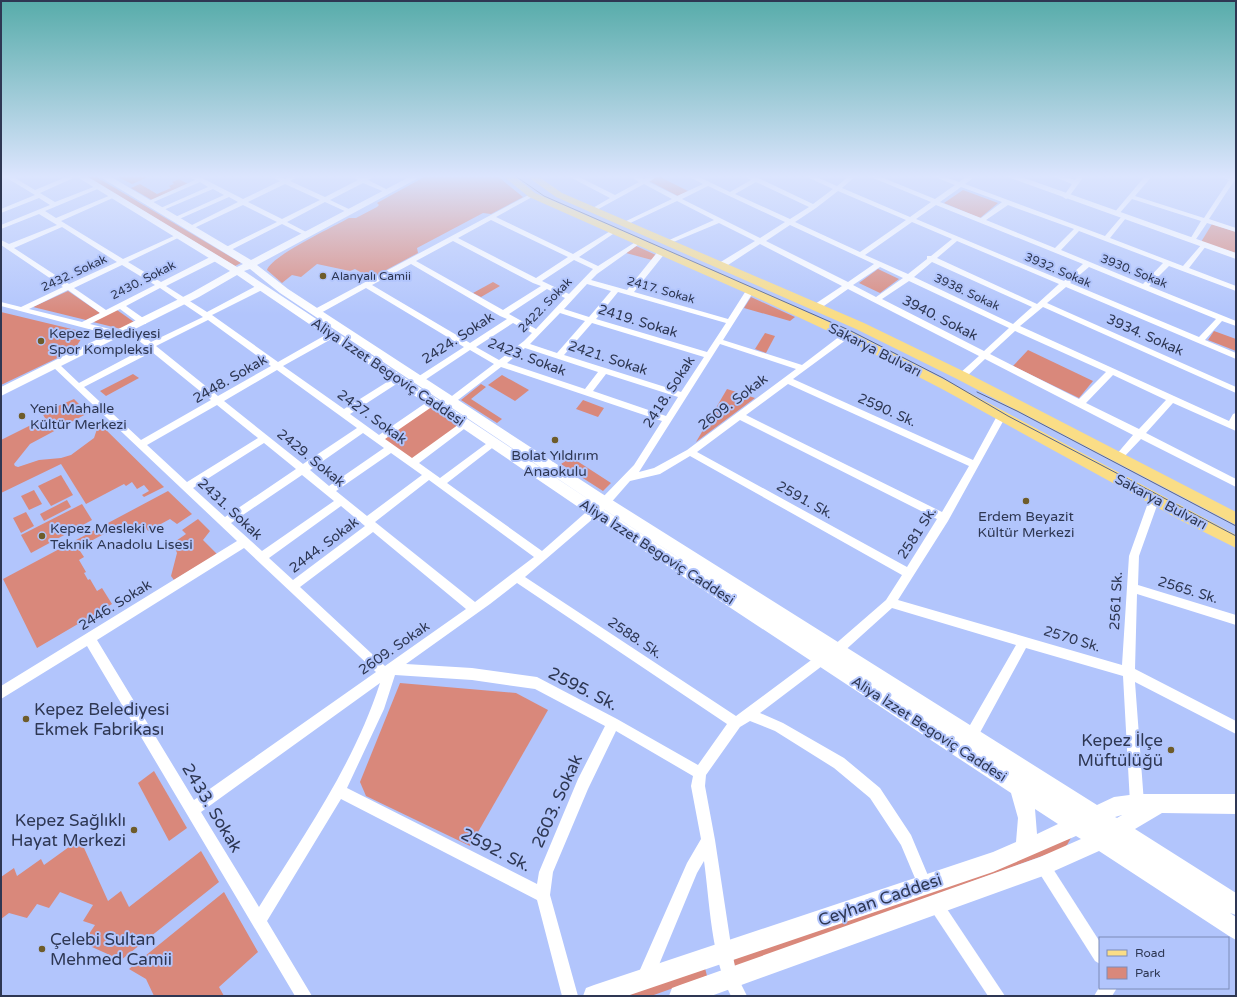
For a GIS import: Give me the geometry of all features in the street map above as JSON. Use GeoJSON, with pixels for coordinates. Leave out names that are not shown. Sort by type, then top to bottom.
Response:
{"type":"FeatureCollection","features":[{"type":"Feature","properties":{"kind":"main road","name":"Aliya İzzet Begoviç Caddesi"},"geometry":{"type":"LineString","coordinates":[[154,222],[240,273],[493,443],[837,650],[1236,905]]}},
{"type":"Feature","properties":{"kind":"main road"},"geometry":{"type":"LineString","coordinates":[[178,222],[253,266],[277,286],[451,401],[600,507]]}},
{"type":"Feature","properties":{"kind":"main road"},"geometry":{"type":"LineString","coordinates":[[1,392],[56,366],[240,273],[333,222]]}},
{"type":"Feature","properties":{"kind":"main road","name":"Sakarya Bulvarı"},"geometry":{"type":"LineString","coordinates":[[604,222],[666,247],[750,291],[847,336],[1001,416],[1154,500],[1236,542]]}},
{"type":"Feature","properties":{"kind":"main road","name":"Sakarya Bulvarı"},"geometry":{"type":"LineString","coordinates":[[611,222],[639,242],[666,247],[722,265],[818,306],[962,376],[1236,519]]}},
{"type":"Feature","properties":{"kind":"main road"},"geometry":{"type":"LineString","coordinates":[[1138,222],[1236,256]]}},
{"type":"Feature","properties":{"kind":"main road","name":"Aliya İzzet Begoviç Caddesi"},"geometry":{"type":"LineString","coordinates":[[600,507],[822,659],[1236,929]]}},
{"type":"Feature","properties":{"kind":"main road"},"geometry":{"type":"LineString","coordinates":[[1018,787],[1028,813],[1029,825],[1024,849]]}},
{"type":"Feature","properties":{"kind":"main road","name":"Ceyhan Caddesi"},"geometry":{"type":"LineString","coordinates":[[594,996],[993,862],[1114,807],[1137,802],[1236,804]]}},
{"type":"Feature","properties":{"kind":"main road","name":"Ceyhan Caddesi"},"geometry":{"type":"LineString","coordinates":[[680,996],[734,987],[936,905],[1043,866],[1100,840],[1118,830],[1153,806],[1162,803]]}},
{"type":"Feature","properties":{"kind":"street"},"geometry":{"type":"LineString","coordinates":[[1,227],[14,222]]}},
{"type":"Feature","properties":{"kind":"street"},"geometry":{"type":"LineString","coordinates":[[4,244],[62,222]]}},
{"type":"Feature","properties":{"kind":"street"},"geometry":{"type":"LineString","coordinates":[[190,228],[203,222]]}},
{"type":"Feature","properties":{"kind":"street"},"geometry":{"type":"LineString","coordinates":[[227,250],[282,222],[308,235]]}},
{"type":"Feature","properties":{"kind":"street"},"geometry":{"type":"LineString","coordinates":[[316,312],[482,222]]}},
{"type":"Feature","properties":{"kind":"street"},"geometry":{"type":"LineString","coordinates":[[499,222],[598,269]]}},
{"type":"Feature","properties":{"kind":"street"},"geometry":{"type":"LineString","coordinates":[[536,281],[619,227],[631,222]]}},
{"type":"Feature","properties":{"kind":"street"},"geometry":{"type":"LineString","coordinates":[[629,293],[666,247],[717,222]]}},
{"type":"Feature","properties":{"kind":"street","name":"3940. Sokak"},"geometry":{"type":"LineString","coordinates":[[723,222],[1236,483]]}},
{"type":"Feature","properties":{"kind":"street"},"geometry":{"type":"LineString","coordinates":[[722,265],[789,222]]}},
{"type":"Feature","properties":{"kind":"street","name":"3938. Sokak"},"geometry":{"type":"LineString","coordinates":[[789,222],[1111,372],[1172,398],[1233,427]]}},
{"type":"Feature","properties":{"kind":"street"},"geometry":{"type":"LineString","coordinates":[[860,255],[909,222]]}},
{"type":"Feature","properties":{"kind":"street","name":"3932. Sokak"},"geometry":{"type":"LineString","coordinates":[[915,222],[1236,356]]}},
{"type":"Feature","properties":{"kind":"street","name":"3930. Sokak"},"geometry":{"type":"LineString","coordinates":[[982,222],[1236,324]]}},
{"type":"Feature","properties":{"kind":"street"},"geometry":{"type":"LineString","coordinates":[[1060,222],[1236,289]]}},
{"type":"Feature","properties":{"kind":"street"},"geometry":{"type":"LineString","coordinates":[[1106,239],[1116,222]]}},
{"type":"Feature","properties":{"kind":"street"},"geometry":{"type":"LineString","coordinates":[[1192,241],[1206,222]]}},
{"type":"Feature","properties":{"kind":"street"},"geometry":{"type":"LineString","coordinates":[[1208,222],[1236,230]]}},
{"type":"Feature","properties":{"kind":"street","name":"2427. Sokak"},"geometry":{"type":"LineString","coordinates":[[59,223],[161,285],[191,298],[208,316],[542,557]]}},
{"type":"Feature","properties":{"kind":"street"},"geometry":{"type":"LineString","coordinates":[[1056,251],[1078,228]]}},
{"type":"Feature","properties":{"kind":"street","name":"2432. Sokak"},"geometry":{"type":"LineString","coordinates":[[22,309],[178,236]]}},
{"type":"Feature","properties":{"kind":"street"},"geometry":{"type":"LineString","coordinates":[[453,238],[570,298]]}},
{"type":"Feature","properties":{"kind":"street"},"geometry":{"type":"LineString","coordinates":[[876,300],[908,278],[930,258],[956,239]]}},
{"type":"Feature","properties":{"kind":"street","name":"2422. Sokak"},"geometry":{"type":"LineString","coordinates":[[451,401],[524,345],[598,269],[639,242]]}},
{"type":"Feature","properties":{"kind":"street"},"geometry":{"type":"LineString","coordinates":[[4,244],[106,313]]}},
{"type":"Feature","properties":{"kind":"street"},"geometry":{"type":"LineString","coordinates":[[1184,269],[1204,245]]}},
{"type":"Feature","properties":{"kind":"street","name":"2430. Sokak"},"geometry":{"type":"LineString","coordinates":[[82,324],[215,258]]}},
{"type":"Feature","properties":{"kind":"street","name":"3934. Sokak"},"geometry":{"type":"LineString","coordinates":[[930,258],[1236,390]]}},
{"type":"Feature","properties":{"kind":"street"},"geometry":{"type":"LineString","coordinates":[[411,261],[537,333]]}},
{"type":"Feature","properties":{"kind":"street"},"geometry":{"type":"LineString","coordinates":[[1144,287],[1168,263]]}},
{"type":"Feature","properties":{"kind":"street"},"geometry":{"type":"LineString","coordinates":[[818,306],[878,264]]}},
{"type":"Feature","properties":{"kind":"street"},"geometry":{"type":"LineString","coordinates":[[962,376],[1014,327],[1088,264]]}},
{"type":"Feature","properties":{"kind":"street","name":"2417. Sokak"},"geometry":{"type":"LineString","coordinates":[[586,281],[730,322]]}},
{"type":"Feature","properties":{"kind":"street","name":"2423. Sokak"},"geometry":{"type":"LineString","coordinates":[[367,285],[500,364],[668,420]]}},
{"type":"Feature","properties":{"kind":"street","name":"2424. Sokak"},"geometry":{"type":"LineString","coordinates":[[503,314],[546,286]]}},
{"type":"Feature","properties":{"kind":"street"},"geometry":{"type":"LineString","coordinates":[[78,387],[261,287]]}},
{"type":"Feature","properties":{"kind":"street"},"geometry":{"type":"LineString","coordinates":[[559,356],[616,290]]}},
{"type":"Feature","properties":{"kind":"street","name":"2418. Sokak"},"geometry":{"type":"LineString","coordinates":[[600,507],[629,478],[645,457],[750,291]]}},
{"type":"Feature","properties":{"kind":"street"},"geometry":{"type":"LineString","coordinates":[[1,304],[82,324],[124,331]]}},
{"type":"Feature","properties":{"kind":"street"},"geometry":{"type":"LineString","coordinates":[[120,305],[143,322]]}},
{"type":"Feature","properties":{"kind":"street","name":"2419. Sokak"},"geometry":{"type":"LineString","coordinates":[[559,310],[709,356]]}},
{"type":"Feature","properties":{"kind":"street"},"geometry":{"type":"LineString","coordinates":[[1200,341],[1221,318]]}},
{"type":"Feature","properties":{"kind":"street","name":"2424. Sokak"},"geometry":{"type":"LineString","coordinates":[[419,380],[513,319]]}},
{"type":"Feature","properties":{"kind":"street","name":"2429. Sokak"},"geometry":{"type":"LineString","coordinates":[[124,331],[151,347],[475,609]]}},
{"type":"Feature","properties":{"kind":"street","name":"2448. Sokak"},"geometry":{"type":"LineString","coordinates":[[140,445],[332,335]]}},
{"type":"Feature","properties":{"kind":"street","name":"2609. Sokak"},"geometry":{"type":"LineString","coordinates":[[629,478],[657,471],[690,452],[847,336]]}},
{"type":"Feature","properties":{"kind":"street"},"geometry":{"type":"LineString","coordinates":[[718,341],[803,368]]}},
{"type":"Feature","properties":{"kind":"street","name":"2421. Sokak"},"geometry":{"type":"LineString","coordinates":[[524,345],[684,396]]}},
{"type":"Feature","properties":{"kind":"street","name":"2431. Sokak"},"geometry":{"type":"LineString","coordinates":[[56,366],[292,587],[388,671]]}},
{"type":"Feature","properties":{"kind":"street"},"geometry":{"type":"LineString","coordinates":[[586,393],[604,370]]}},
{"type":"Feature","properties":{"kind":"street"},"geometry":{"type":"LineString","coordinates":[[1080,404],[1111,372]]}},
{"type":"Feature","properties":{"kind":"street"},"geometry":{"type":"LineString","coordinates":[[343,414],[398,379]]}},
{"type":"Feature","properties":{"kind":"street","name":"2590. Sk."},"geometry":{"type":"LineString","coordinates":[[787,380],[975,465]]}},
{"type":"Feature","properties":{"kind":"street"},"geometry":{"type":"LineString","coordinates":[[1119,457],[1172,398]]}},
{"type":"Feature","properties":{"kind":"street"},"geometry":{"type":"LineString","coordinates":[[379,439],[433,402]]}},
{"type":"Feature","properties":{"kind":"street"},"geometry":{"type":"LineString","coordinates":[[740,416],[944,518]]}},
{"type":"Feature","properties":{"kind":"street","name":"2581 Sk."},"geometry":{"type":"LineString","coordinates":[[837,650],[890,603],[944,518],[975,465],[1001,416]]}},
{"type":"Feature","properties":{"kind":"street"},"geometry":{"type":"LineString","coordinates":[[1233,427],[1236,416]]}},
{"type":"Feature","properties":{"kind":"street"},"geometry":{"type":"LineString","coordinates":[[412,463],[465,424]]}},
{"type":"Feature","properties":{"kind":"street"},"geometry":{"type":"LineString","coordinates":[[224,523],[364,428]]}},
{"type":"Feature","properties":{"kind":"street"},"geometry":{"type":"LineString","coordinates":[[186,487],[264,439]]}},
{"type":"Feature","properties":{"kind":"street"},"geometry":{"type":"LineString","coordinates":[[440,483],[493,443]]}},
{"type":"Feature","properties":{"kind":"street"},"geometry":{"type":"LineString","coordinates":[[329,491],[391,448]]}},
{"type":"Feature","properties":{"kind":"street","name":"2591. Sk."},"geometry":{"type":"LineString","coordinates":[[690,452],[908,573]]}},
{"type":"Feature","properties":{"kind":"street","name":"2444. Sokak"},"geometry":{"type":"LineString","coordinates":[[292,587],[429,475]]}},
{"type":"Feature","properties":{"kind":"street","name":"2561 Sk."},"geometry":{"type":"LineString","coordinates":[[1137,802],[1128,672],[1132,588],[1134,556],[1154,500]]}},
{"type":"Feature","properties":{"kind":"street"},"geometry":{"type":"LineString","coordinates":[[261,558],[341,501]]}},
{"type":"Feature","properties":{"kind":"street","name":"2609. Sokak"},"geometry":{"type":"LineString","coordinates":[[192,810],[475,609],[542,557],[600,507]]}},
{"type":"Feature","properties":{"kind":"street","name":"2446. Sokak"},"geometry":{"type":"LineString","coordinates":[[1,693],[244,542]]}},
{"type":"Feature","properties":{"kind":"street","name":"2588. Sk."},"geometry":{"type":"LineString","coordinates":[[517,577],[736,723]]}},
{"type":"Feature","properties":{"kind":"street","name":"2565. Sk."},"geometry":{"type":"LineString","coordinates":[[1132,588],[1236,620]]}},
{"type":"Feature","properties":{"kind":"street","name":"2570 Sk."},"geometry":{"type":"LineString","coordinates":[[890,603],[1128,672],[1234,726]]}},
{"type":"Feature","properties":{"kind":"street","name":"2433. Sokak"},"geometry":{"type":"LineString","coordinates":[[89,638],[304,996]]}},
{"type":"Feature","properties":{"kind":"street"},"geometry":{"type":"LineString","coordinates":[[972,736],[1024,641]]}},
{"type":"Feature","properties":{"kind":"street"},"geometry":{"type":"LineString","coordinates":[[734,987],[724,952],[708,840],[698,786],[700,773],[736,723],[822,659]]}},
{"type":"Feature","properties":{"kind":"street"},"geometry":{"type":"LineString","coordinates":[[259,920],[339,791],[378,709],[388,671]]}},
{"type":"Feature","properties":{"kind":"street","name":"2595. Sk."},"geometry":{"type":"LineString","coordinates":[[388,671],[472,674],[537,683],[613,723],[700,773]]}},
{"type":"Feature","properties":{"kind":"street"},"geometry":{"type":"LineString","coordinates":[[749,714],[779,727],[839,763],[875,793],[906,840],[925,885]]}},
{"type":"Feature","properties":{"kind":"street","name":"2603. Sokak"},"geometry":{"type":"LineString","coordinates":[[543,896],[546,872],[583,784],[613,723]]}},
{"type":"Feature","properties":{"kind":"street","name":"2592. Sk."},"geometry":{"type":"LineString","coordinates":[[339,791],[543,896]]}},
{"type":"Feature","properties":{"kind":"street"},"geometry":{"type":"LineString","coordinates":[[644,979],[692,868],[708,840]]}},
{"type":"Feature","properties":{"kind":"street"},"geometry":{"type":"LineString","coordinates":[[1043,866],[1099,954]]}},
{"type":"Feature","properties":{"kind":"street"},"geometry":{"type":"LineString","coordinates":[[543,896],[570,996]]}},
{"type":"Feature","properties":{"kind":"street"},"geometry":{"type":"LineString","coordinates":[[936,905],[997,996]]}},
{"type":"Feature","properties":{"kind":"green space"},"geometry":{"type":"Polygon","coordinates":[[[161,222],[171,222],[241,263],[235,266],[161,222]]]}},
{"type":"Feature","properties":{"kind":"green space"},"geometry":{"type":"Polygon","coordinates":[[[342,222],[467,222],[417,248],[418,253],[371,278],[355,269],[350,271],[317,264],[301,277],[292,275],[282,283],[267,270],[279,257],[342,222]]]}},
{"type":"Feature","properties":{"kind":"green space"},"geometry":{"type":"Polygon","coordinates":[[[1212,224],[1236,232],[1236,253],[1201,242],[1212,224]]]}},
{"type":"Feature","properties":{"kind":"green space"},"geometry":{"type":"Polygon","coordinates":[[[636,246],[656,255],[652,260],[626,253],[636,246]]]}},
{"type":"Feature","properties":{"kind":"green space"},"geometry":{"type":"Polygon","coordinates":[[[878,269],[899,279],[880,293],[859,283],[878,269]]]}},
{"type":"Feature","properties":{"kind":"green space"},"geometry":{"type":"Polygon","coordinates":[[[493,282],[500,286],[481,297],[473,293],[493,282]]]}},
{"type":"Feature","properties":{"kind":"green space"},"geometry":{"type":"Polygon","coordinates":[[[68,291],[100,313],[86,320],[33,307],[68,291]]]}},
{"type":"Feature","properties":{"kind":"green space"},"geometry":{"type":"Polygon","coordinates":[[[751,297],[795,317],[790,321],[744,308],[751,297]]]}},
{"type":"Feature","properties":{"kind":"green space"},"geometry":{"type":"Polygon","coordinates":[[[117,310],[134,322],[121,329],[93,322],[117,310]]]}},
{"type":"Feature","properties":{"kind":"green space","name":"Kepez Belediyesi Spor Kompleksi"},"geometry":{"type":"Polygon","coordinates":[[[1,312],[85,333],[74,350],[1,385],[1,312]]]}},
{"type":"Feature","properties":{"kind":"green space"},"geometry":{"type":"Polygon","coordinates":[[[1214,331],[1236,339],[1236,351],[1208,340],[1214,331]]]}},
{"type":"Feature","properties":{"kind":"green space"},"geometry":{"type":"Polygon","coordinates":[[[765,333],[775,336],[766,353],[755,349],[765,333]]]}},
{"type":"Feature","properties":{"kind":"green space"},"geometry":{"type":"Polygon","coordinates":[[[1028,350],[1093,381],[1079,398],[1013,366],[1028,350]]]}},
{"type":"Feature","properties":{"kind":"green space"},"geometry":{"type":"Polygon","coordinates":[[[133,374],[139,378],[106,396],[100,391],[133,374]]]}},
{"type":"Feature","properties":{"kind":"green space"},"geometry":{"type":"Polygon","coordinates":[[[502,375],[529,390],[515,401],[488,385],[502,375]]]}},
{"type":"Feature","properties":{"kind":"green space"},"geometry":{"type":"Polygon","coordinates":[[[481,384],[486,387],[471,399],[502,419],[497,423],[461,400],[481,384]]]}},
{"type":"Feature","properties":{"kind":"green space"},"geometry":{"type":"Polygon","coordinates":[[[727,389],[755,398],[696,442],[727,389]]]}},
{"type":"Feature","properties":{"kind":"green space"},"geometry":{"type":"Polygon","coordinates":[[[74,399],[88,413],[30,444],[14,464],[15,466],[18,467],[39,460],[61,458],[71,455],[94,438],[99,423],[164,487],[144,497],[142,495],[149,491],[144,485],[137,489],[132,482],[126,486],[124,484],[86,504],[61,464],[1,493],[1,440],[45,418],[42,413],[74,399]]]}},
{"type":"Feature","properties":{"kind":"green space"},"geometry":{"type":"Polygon","coordinates":[[[583,400],[604,408],[598,417],[576,409],[583,400]]]}},
{"type":"Feature","properties":{"kind":"green space"},"geometry":{"type":"Polygon","coordinates":[[[430,407],[459,427],[412,461],[383,439],[430,407]]]}},
{"type":"Feature","properties":{"kind":"green space"},"geometry":{"type":"Polygon","coordinates":[[[572,457],[611,483],[603,491],[561,464],[572,457]]]}},
{"type":"Feature","properties":{"kind":"green space"},"geometry":{"type":"Polygon","coordinates":[[[61,475],[73,495],[51,506],[38,486],[61,475]]]}},
{"type":"Feature","properties":{"kind":"green space"},"geometry":{"type":"Polygon","coordinates":[[[34,490],[42,504],[29,510],[21,496],[34,490]]]}},
{"type":"Feature","properties":{"kind":"green space"},"geometry":{"type":"Polygon","coordinates":[[[168,491],[192,514],[177,524],[170,519],[148,531],[145,526],[139,529],[136,525],[131,528],[126,522],[78,548],[84,557],[79,560],[86,572],[84,573],[88,580],[90,579],[97,591],[102,588],[112,604],[37,648],[3,579],[168,491]]]}},
{"type":"Feature","properties":{"kind":"green space"},"geometry":{"type":"Polygon","coordinates":[[[67,500],[71,507],[44,521],[40,514],[67,500]]]}},
{"type":"Feature","properties":{"kind":"green space"},"geometry":{"type":"Polygon","coordinates":[[[82,504],[92,520],[31,553],[21,535],[82,504]]]}},
{"type":"Feature","properties":{"kind":"green space"},"geometry":{"type":"Polygon","coordinates":[[[26,512],[34,526],[21,533],[13,518],[26,512]]]}},
{"type":"Feature","properties":{"kind":"green space"},"geometry":{"type":"Polygon","coordinates":[[[198,519],[210,531],[203,540],[217,554],[174,580],[171,576],[177,553],[173,543],[186,534],[182,530],[198,519]]]}},
{"type":"Feature","properties":{"kind":"green space"},"geometry":{"type":"Polygon","coordinates":[[[400,683],[516,693],[548,710],[470,846],[366,796],[360,782],[400,683]]]}},
{"type":"Feature","properties":{"kind":"green space"},"geometry":{"type":"Polygon","coordinates":[[[154,771],[187,828],[169,841],[138,783],[154,771]]]}},
{"type":"Feature","properties":{"kind":"green space"},"geometry":{"type":"Polygon","coordinates":[[[1071,838],[1067,845],[1062,849],[735,967],[733,959],[1071,838]]]}},
{"type":"Feature","properties":{"kind":"green space"},"geometry":{"type":"Polygon","coordinates":[[[80,839],[108,901],[121,891],[129,907],[201,851],[219,882],[121,960],[83,943],[95,925],[83,921],[93,905],[60,892],[49,908],[37,904],[27,918],[9,913],[1,919],[1,877],[14,868],[17,876],[41,859],[44,865],[80,839]]]}},
{"type":"Feature","properties":{"kind":"green space"},"geometry":{"type":"Polygon","coordinates":[[[224,892],[258,952],[219,987],[224,996],[154,996],[146,979],[129,969],[224,892]]]}},
{"type":"Feature","properties":{"kind":"green space"},"geometry":{"type":"Polygon","coordinates":[[[705,968],[707,976],[651,996],[622,996],[705,968]]]}},
{"type":"Feature","properties":{"kind":"tram line"},"geometry":{"type":"LineString","coordinates":[[602,222],[851,331],[943,378],[1008,416],[1236,536]]}},
{"type":"Feature","properties":{"kind":"tram line"},"geometry":{"type":"LineString","coordinates":[[977,392],[1017,411],[1236,526]]}},
{"type":"Feature","properties":{"kind":"place","name":"Alanyalı Camii"},"geometry":{"type":"Point","coordinates":[323,276]}},
{"type":"Feature","properties":{"kind":"place","name":"Kepez Belediyesi Spor Kompleksi"},"geometry":{"type":"Point","coordinates":[41,341]}},
{"type":"Feature","properties":{"kind":"place","name":"Yeni Mahalle Kültür Merkezi"},"geometry":{"type":"Point","coordinates":[22,416]}},
{"type":"Feature","properties":{"kind":"place","name":"Bolat Yıldırım Anaokulu"},"geometry":{"type":"Point","coordinates":[555,440]}},
{"type":"Feature","properties":{"kind":"place","name":"Erdem Beyazit Kültür Merkezi"},"geometry":{"type":"Point","coordinates":[1026,501]}},
{"type":"Feature","properties":{"kind":"place","name":"Kepez Mesleki ve Teknik Anadolu Lisesi"},"geometry":{"type":"Point","coordinates":[42,536]}},
{"type":"Feature","properties":{"kind":"place","name":"Kepez Belediyesi Ekmek Fabrikası"},"geometry":{"type":"Point","coordinates":[26,719]}},
{"type":"Feature","properties":{"kind":"place","name":"Kepez İlçe Müftülüğü"},"geometry":{"type":"Point","coordinates":[1171,750]}},
{"type":"Feature","properties":{"kind":"place","name":"Kepez Sağlıklı Hayat Merkezi"},"geometry":{"type":"Point","coordinates":[134,830]}},
{"type":"Feature","properties":{"kind":"place","name":"Çelebi Sultan Mehmed Camii"},"geometry":{"type":"Point","coordinates":[42,949]}}]}
